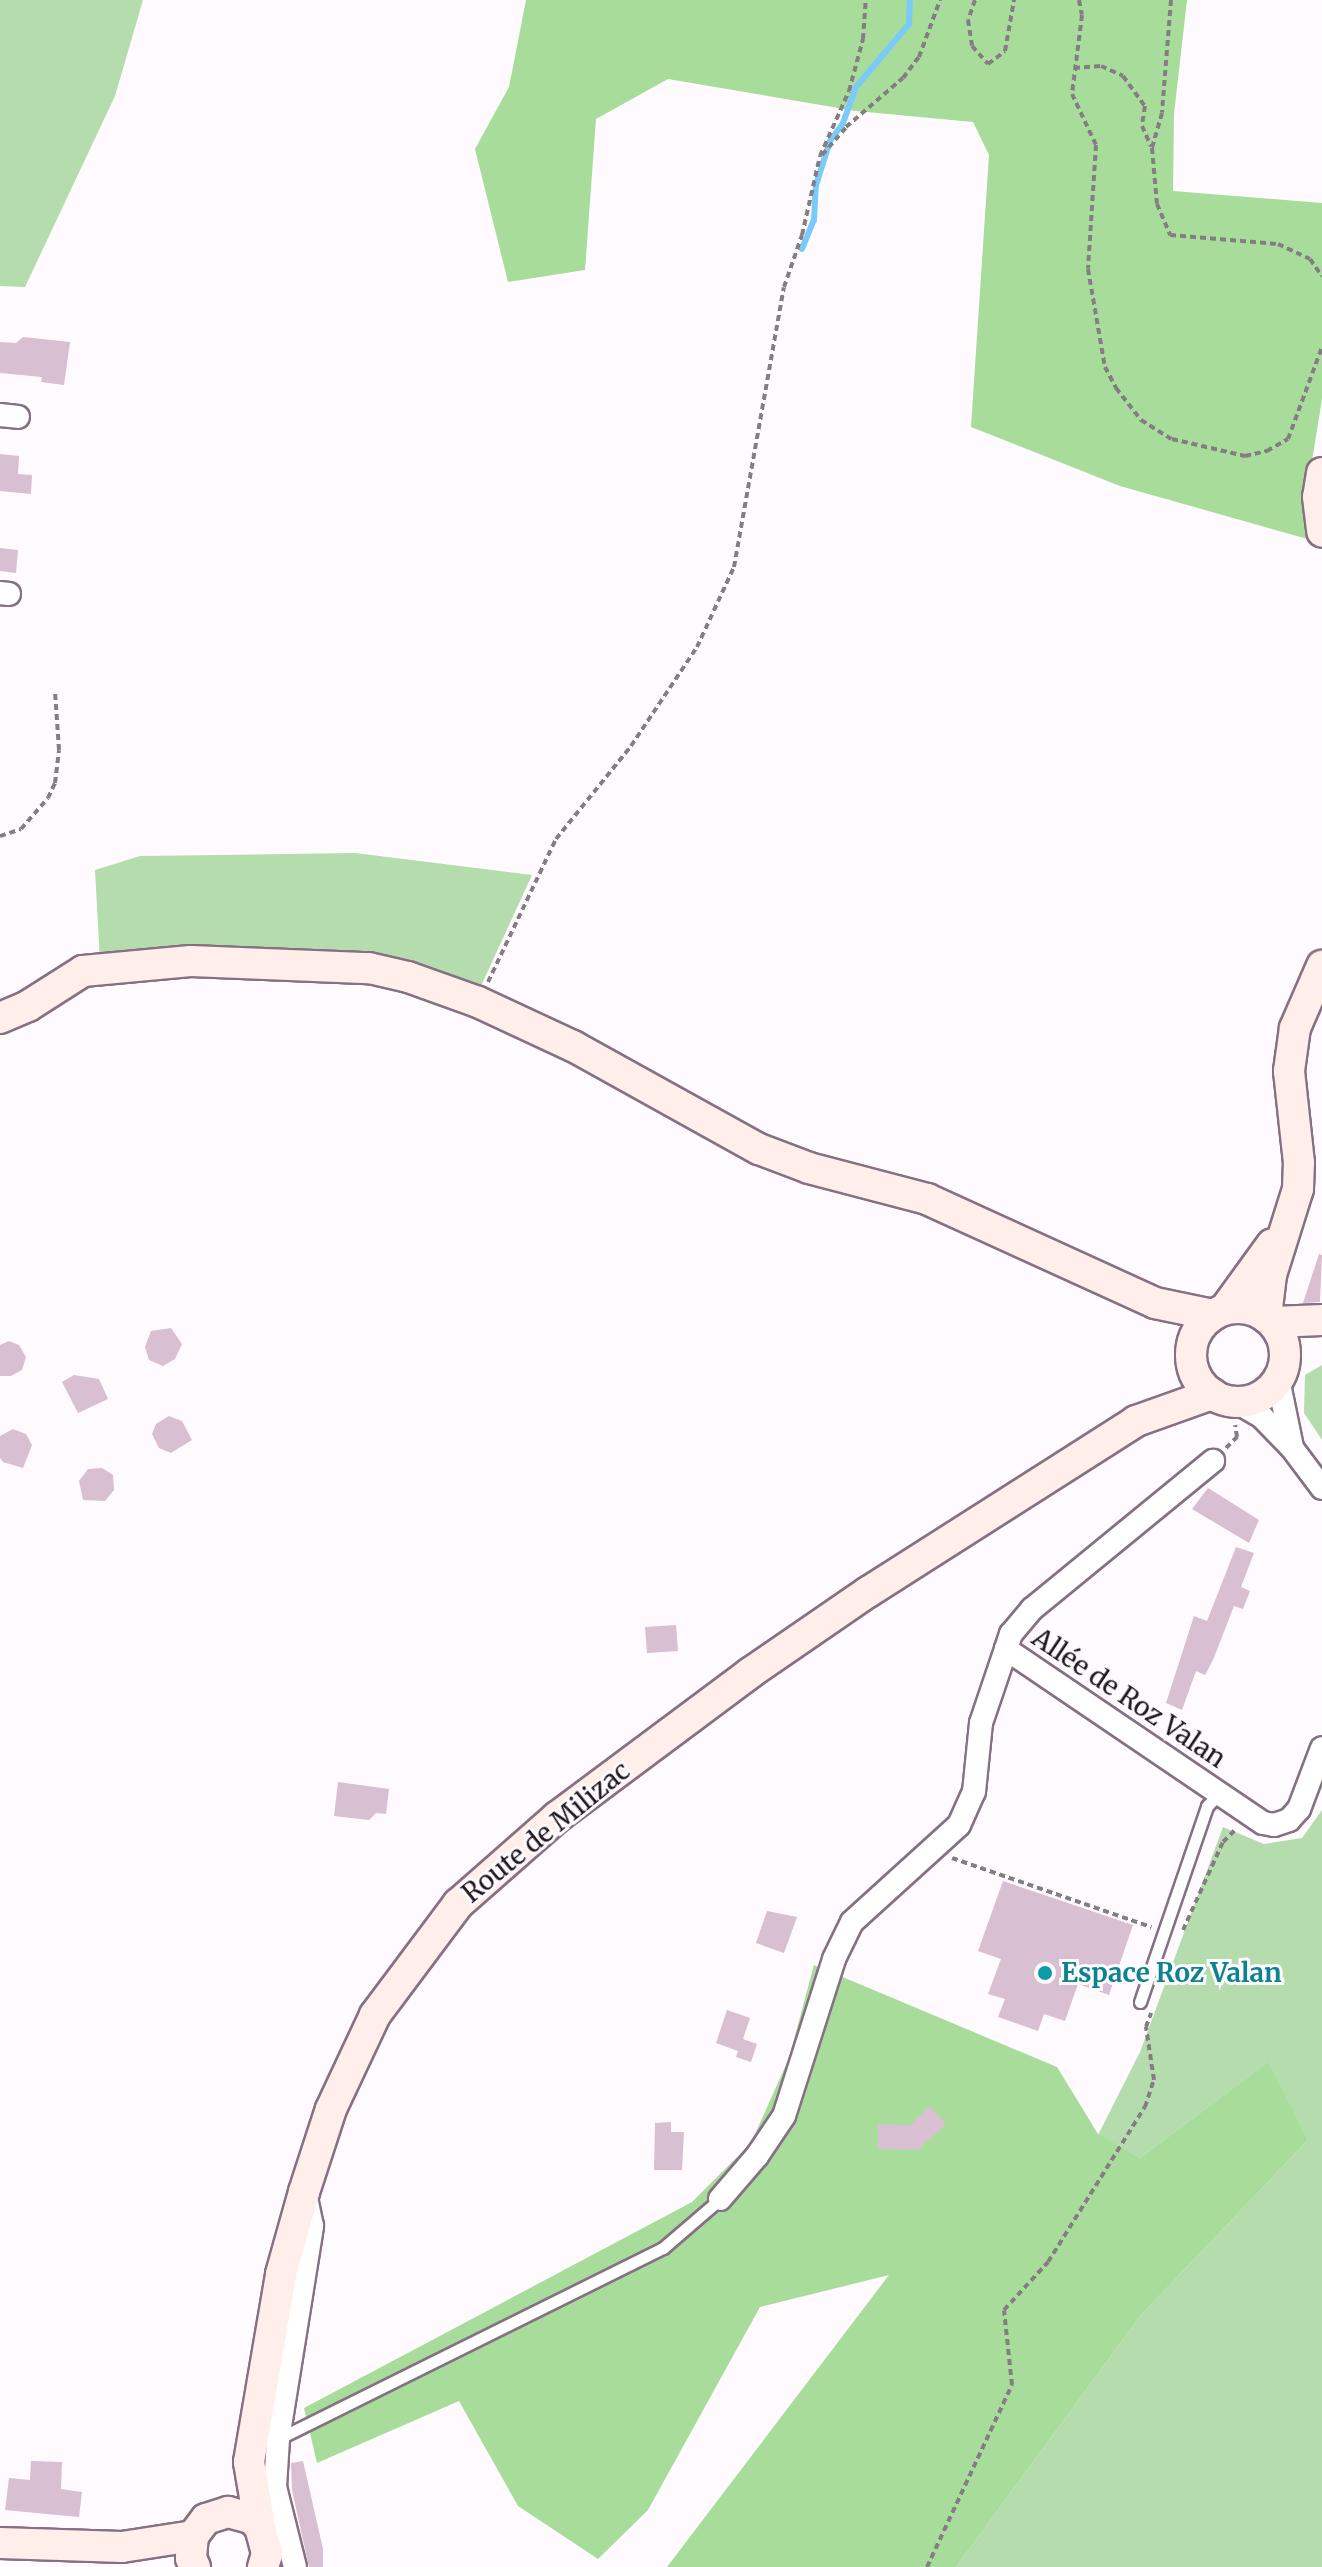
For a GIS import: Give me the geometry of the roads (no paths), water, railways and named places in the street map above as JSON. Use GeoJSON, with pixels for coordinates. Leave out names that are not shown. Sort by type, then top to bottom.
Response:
{"type":"FeatureCollection","features":[{"type":"Feature","properties":{"kind":"main road"},"geometry":{"type":"LineString","coordinates":[[1322,473],[1318,497],[1322,532]]}},
{"type":"Feature","properties":{"kind":"main road"},"geometry":{"type":"LineString","coordinates":[[0,1018],[28,1006],[83,971],[191,961],[369,968],[408,977],[478,1002],[573,1046],[759,1149],[809,1168],[927,1199],[1155,1303],[1219,1312],[1246,1309],[1270,1320],[1322,1320]]}},
{"type":"Feature","properties":{"kind":"main road"},"geometry":{"type":"LineString","coordinates":[[1280,1373],[1284,1340],[1270,1320],[1271,1275],[1298,1189],[1299,1163],[1289,1071],[1295,1028],[1322,966]]}},
{"type":"Feature","properties":{"kind":"main road"},"geometry":{"type":"LineString","coordinates":[[1191,1358],[1201,1326],[1219,1312],[1289,1219]]}},
{"type":"Feature","properties":{"kind":"main road"},"geometry":{"type":"LineString","coordinates":[[1155,1303],[1191,1358],[1196,1378],[1227,1400],[1261,1396],[1280,1373],[1322,1338]]}},
{"type":"Feature","properties":{"kind":"main road","name":"Route de Milizac"},"geometry":{"type":"LineString","coordinates":[[193,2536],[206,2519],[230,2498],[249,2462],[281,2274],[331,2109],[375,2015],[458,1904],[557,1817],[750,1673],[980,1519],[1136,1421],[1191,1358]]}},
{"type":"Feature","properties":{"kind":"main road","name":"Route de Milizac"},"geometry":{"type":"LineString","coordinates":[[1136,1421],[1227,1400]]}},
{"type":"Feature","properties":{"kind":"main road","name":"Route de Milizac"},"geometry":{"type":"LineString","coordinates":[[249,2462],[260,2527],[266,2540],[263,2567]]}},
{"type":"Feature","properties":{"kind":"main road"},"geometry":{"type":"LineString","coordinates":[[215,2514],[239,2513],[260,2527]]}},
{"type":"Feature","properties":{"kind":"main road"},"geometry":{"type":"LineString","coordinates":[[0,2543],[122,2547],[193,2536],[193,2567],[122,2547]]}},
{"type":"Feature","properties":{"kind":"street"},"geometry":{"type":"LineString","coordinates":[[1280,1373],[1292,1448]]}},
{"type":"Feature","properties":{"kind":"street"},"geometry":{"type":"LineString","coordinates":[[1227,1400],[1262,1417],[1292,1448],[1322,1488]]}},
{"type":"Feature","properties":{"kind":"street"},"geometry":{"type":"LineString","coordinates":[[1006,1649],[1011,1634],[1032,1609],[1213,1461]]}},
{"type":"Feature","properties":{"kind":"street","name":"Allée de Roz Valan"},"geometry":{"type":"LineString","coordinates":[[720,2199],[757,2156],[784,2116],[834,1959],[852,1922],[959,1825],[974,1792],[981,1723],[1006,1649],[1255,1817],[1274,1825],[1289,1820],[1299,1809],[1322,1748]]}},
{"type":"Feature","properties":{"kind":"street"},"geometry":{"type":"LineString","coordinates":[[295,2567],[275,2487],[278,2439],[312,2226],[304,2192]]}},
{"type":"Feature","properties":{"kind":"lane"},"geometry":{"type":"LineString","coordinates":[[1140,2002],[1207,1806],[1220,1793]]}},
{"type":"Feature","properties":{"kind":"lane"},"geometry":{"type":"LineString","coordinates":[[278,2439],[663,2248],[720,2199]]}},
{"type":"Feature","properties":{"kind":"waterway"},"geometry":{"type":"LineString","coordinates":[[802,249],[814,220],[816,185],[830,141],[843,123],[856,87],[909,24],[910,0]]}},
{"type":"Feature","properties":{"kind":"place","name":"Espace Roz Valan"},"geometry":{"type":"Point","coordinates":[1045,1973]}}]}
